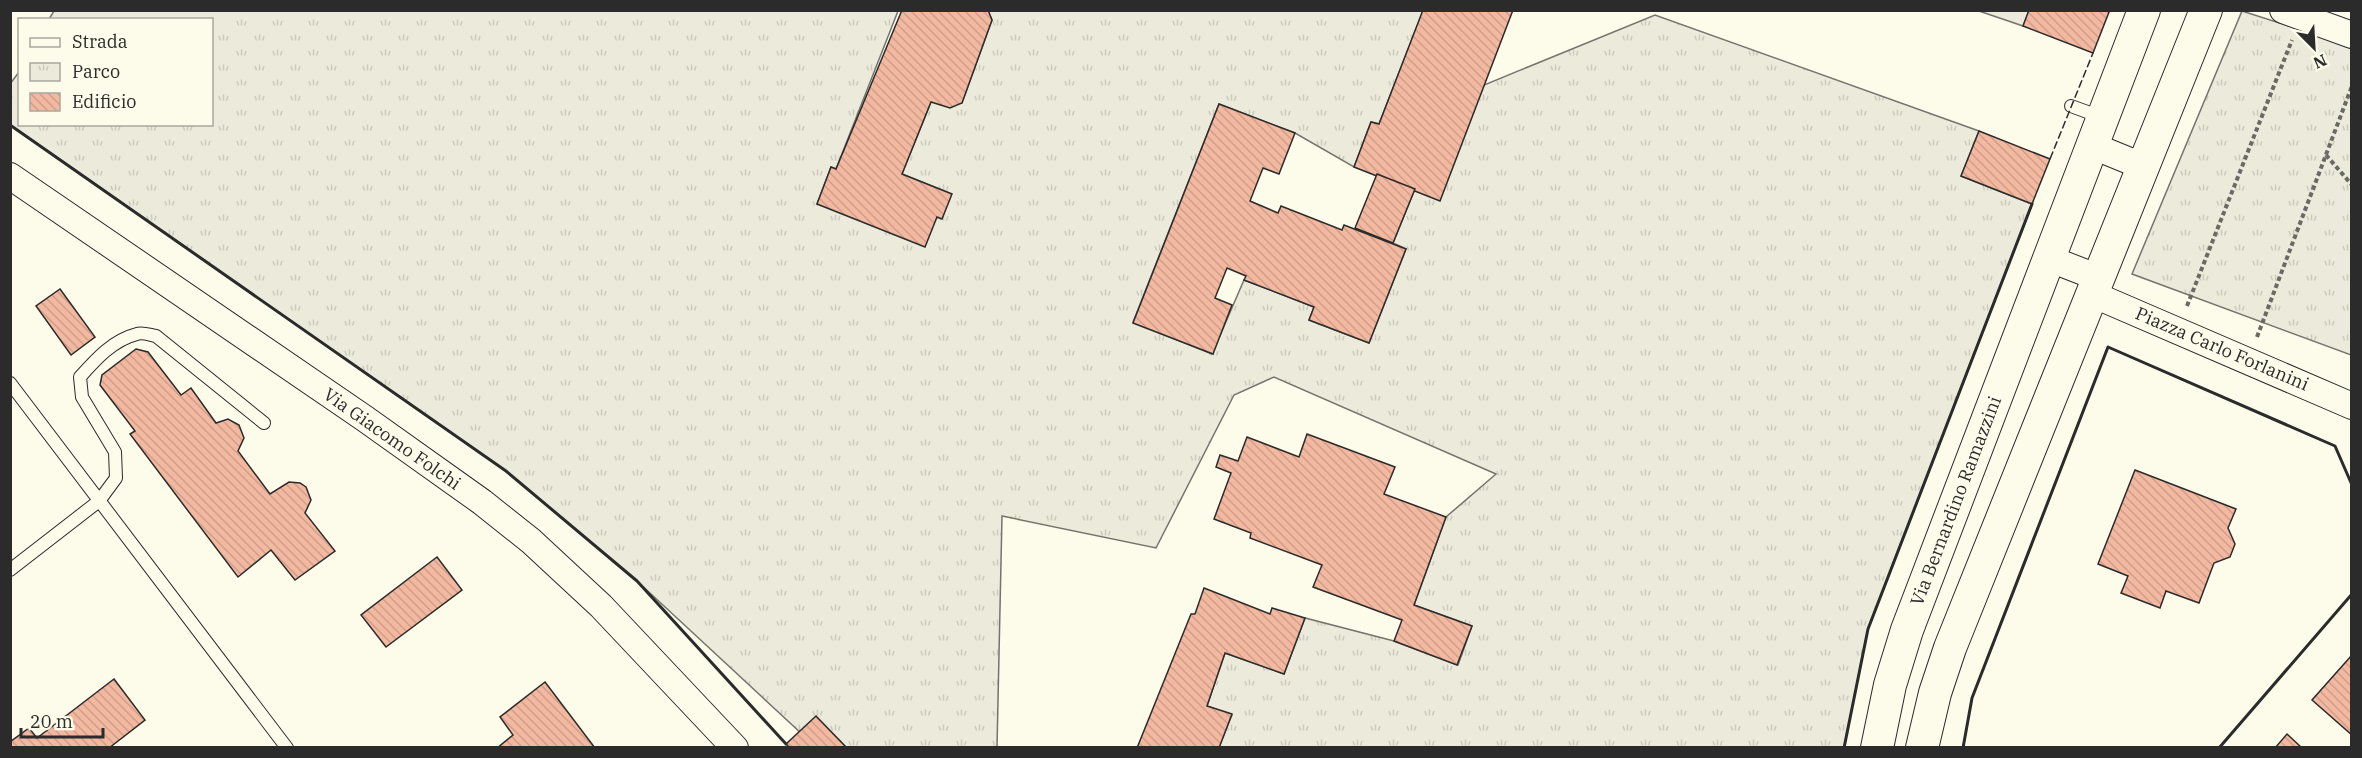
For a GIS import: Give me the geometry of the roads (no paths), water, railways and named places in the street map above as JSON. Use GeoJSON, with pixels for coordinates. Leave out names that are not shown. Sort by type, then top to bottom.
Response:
{"type":"FeatureCollection","features":[{"type":"Feature","properties":{"kind":"street","name":"Via Bernardino Ramazzini"},"geometry":{"type":"LineString","coordinates":[[1878,747],[1890,685],[1907,630],[2144,10]]}},
{"type":"Feature","properties":{"kind":"street"},"geometry":{"type":"LineString","coordinates":[[1922,747],[1935,693],[1950,648],[2206,10]]}},
{"type":"Feature","properties":{"kind":"street"},"geometry":{"type":"LineString","coordinates":[[2292,14],[2352,34]]}},
{"type":"Feature","properties":{"kind":"street"},"geometry":{"type":"LineString","coordinates":[[2097,132],[2142,166]]}},
{"type":"Feature","properties":{"kind":"street","name":"Via Giacomo Folchi"},"geometry":{"type":"LineString","coordinates":[[10,176],[364,418],[482,502],[531,541],[601,606],[730,746]]}},
{"type":"Feature","properties":{"kind":"street"},"geometry":{"type":"LineString","coordinates":[[2050,259],[2095,286]]}},
{"type":"Feature","properties":{"kind":"street","name":"Piazza Carlo Forlanini"},"geometry":{"type":"LineString","coordinates":[[2095,286],[2178,329],[2352,406]]}},
{"type":"Feature","properties":{"kind":"lane"},"geometry":{"type":"LineString","coordinates":[[2071,106],[2097,132]]}},
{"type":"Feature","properties":{"kind":"lane"},"geometry":{"type":"LineString","coordinates":[[10,570],[99,501],[117,478],[115,452],[82,397],[80,377],[100,354],[124,339],[139,333],[156,336],[264,423]]}},
{"type":"Feature","properties":{"kind":"lane"},"geometry":{"type":"LineString","coordinates":[[10,383],[287,747]]}}]}
